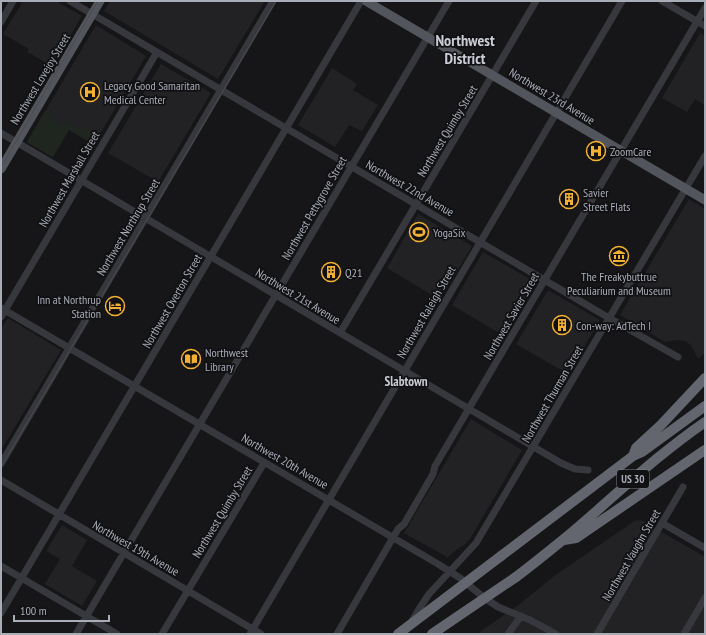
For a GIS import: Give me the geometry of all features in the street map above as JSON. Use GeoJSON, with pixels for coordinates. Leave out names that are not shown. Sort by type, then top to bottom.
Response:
{"type":"FeatureCollection","features":[{"type":"Feature","properties":{"kind":"highway"},"geometry":{"type":"LineString","coordinates":[[633,456],[636,448],[661,425],[705,378]]}},
{"type":"Feature","properties":{"kind":"highway","name":"US 30"},"geometry":{"type":"LineString","coordinates":[[398,634],[633,456],[642,452],[705,406]]}},
{"type":"Feature","properties":{"kind":"highway","name":"US 30"},"geometry":{"type":"LineString","coordinates":[[432,634],[516,577],[564,540],[642,471],[705,422]]}},
{"type":"Feature","properties":{"kind":"highway"},"geometry":{"type":"LineString","coordinates":[[564,540],[576,538],[705,450]]}},
{"type":"Feature","properties":{"kind":"main road","name":"Northwest Lovejoy Street"},"geometry":{"type":"LineString","coordinates":[[1,169],[100,1]]}},
{"type":"Feature","properties":{"kind":"main road","name":"Northwest 23rd Avenue"},"geometry":{"type":"LineString","coordinates":[[366,1],[705,200]]}},
{"type":"Feature","properties":{"kind":"street"},"geometry":{"type":"LineString","coordinates":[[1,22],[14,1]]}},
{"type":"Feature","properties":{"kind":"street","name":"Northwest 22nd Avenue"},"geometry":{"type":"LineString","coordinates":[[70,1],[544,280],[678,357]]}},
{"type":"Feature","properties":{"kind":"street","name":"Northwest Northrup Street"},"geometry":{"type":"LineString","coordinates":[[1,464],[273,1]]}},
{"type":"Feature","properties":{"kind":"street","name":"Northwest Overton Street"},"geometry":{"type":"LineString","coordinates":[[1,613],[361,1]]}},
{"type":"Feature","properties":{"kind":"street","name":"Northwest Pettygrove Street"},"geometry":{"type":"LineString","coordinates":[[76,634],[449,1]]}},
{"type":"Feature","properties":{"kind":"street","name":"Northwest Quimby Street"},"geometry":{"type":"LineString","coordinates":[[340,333],[536,1]]}},
{"type":"Feature","properties":{"kind":"street","name":"Northwest Raleigh Street"},"geometry":{"type":"LineString","coordinates":[[251,632],[622,1]]}},
{"type":"Feature","properties":{"kind":"street"},"geometry":{"type":"LineString","coordinates":[[662,1],[705,26]]}},
{"type":"Feature","properties":{"kind":"street","name":"Northwest Savier Street"},"geometry":{"type":"LineString","coordinates":[[337,634],[398,529],[404,524],[433,474],[435,466],[705,8]]}},
{"type":"Feature","properties":{"kind":"street","name":"Northwest Marshall Street"},"geometry":{"type":"LineString","coordinates":[[2,312],[157,52]]}},
{"type":"Feature","properties":{"kind":"street","name":"Northwest 21st Avenue"},"geometry":{"type":"LineString","coordinates":[[1,133],[534,447],[575,469],[588,470]]}},
{"type":"Feature","properties":{"kind":"street","name":"Northwest Thurman Street"},"geometry":{"type":"LineString","coordinates":[[406,634],[418,609],[429,594],[476,544],[705,156]]}},
{"type":"Feature","properties":{"kind":"street","name":"Northwest 20th Avenue"},"geometry":{"type":"LineString","coordinates":[[2,312],[135,386],[393,538],[460,578],[498,607],[534,621],[556,634]]}},
{"type":"Feature","properties":{"kind":"street","name":"Northwest Quimby Street"},"geometry":{"type":"LineString","coordinates":[[162,634],[264,462]]}},
{"type":"Feature","properties":{"kind":"street","name":"Northwest 19th Avenue"},"geometry":{"type":"LineString","coordinates":[[1,480],[188,591],[251,632],[261,634]]}},
{"type":"Feature","properties":{"kind":"street","name":"Northwest Vaughn Street"},"geometry":{"type":"LineString","coordinates":[[597,634],[683,487]]}},
{"type":"Feature","properties":{"kind":"street"},"geometry":{"type":"LineString","coordinates":[[662,523],[705,548]]}},
{"type":"Feature","properties":{"kind":"street"},"geometry":{"type":"LineString","coordinates":[[1,566],[117,634]]}},
{"type":"Feature","properties":{"kind":"street"},"geometry":{"type":"LineString","coordinates":[[684,634],[705,598]]}},
{"type":"Feature","properties":{"kind":"street"},"geometry":{"type":"LineString","coordinates":[[508,634],[521,616]]}},
{"type":"Feature","properties":{"kind":"shaded area"},"geometry":{"type":"Polygon","coordinates":[[[23,1],[56,1],[82,16],[52,66],[27,52],[29,49],[3,34],[23,1]]]}},
{"type":"Feature","properties":{"kind":"shaded area","name":"Legacy Good Samaritan Medical Center"},"geometry":{"type":"Polygon","coordinates":[[[110,1],[265,1],[218,79],[104,11],[110,1]]]}},
{"type":"Feature","properties":{"kind":"shaded area","name":"Legacy Good Samaritan Medical Center"},"geometry":{"type":"Polygon","coordinates":[[[96,25],[146,56],[94,144],[69,129],[52,157],[27,142],[96,25]]]}},
{"type":"Feature","properties":{"kind":"shaded area"},"geometry":{"type":"Polygon","coordinates":[[[700,33],[705,36],[705,105],[695,99],[687,112],[662,98],[700,33]]]}},
{"type":"Feature","properties":{"kind":"shaded area","name":"Legacy Good Samaritan Medical Center"},"geometry":{"type":"Polygon","coordinates":[[[161,64],[211,93],[158,182],[108,153],[161,64]]]}},
{"type":"Feature","properties":{"kind":"shaded area"},"geometry":{"type":"Polygon","coordinates":[[[332,68],[357,84],[353,90],[378,105],[362,131],[349,125],[335,147],[298,125],[332,68]]]}},
{"type":"Feature","properties":{"kind":"shaded area"},"geometry":{"type":"Polygon","coordinates":[[[45,111],[51,115],[49,117],[63,126],[66,121],[81,130],[83,127],[98,136],[93,144],[69,130],[53,157],[27,142],[45,111]]]}},
{"type":"Feature","properties":{"kind":"shaded area"},"geometry":{"type":"Polygon","coordinates":[[[689,199],[705,209],[705,353],[698,359],[691,345],[685,341],[677,340],[665,342],[620,315],[689,199]]]}},
{"type":"Feature","properties":{"kind":"shaded area"},"geometry":{"type":"Polygon","coordinates":[[[418,214],[472,246],[440,300],[387,268],[418,214]]]}},
{"type":"Feature","properties":{"kind":"shaded area"},"geometry":{"type":"Polygon","coordinates":[[[483,252],[535,282],[504,336],[452,305],[483,252]]]}},
{"type":"Feature","properties":{"kind":"shaded area","name":"Con-way: AdTech I"},"geometry":{"type":"Polygon","coordinates":[[[548,290],[600,320],[568,374],[516,344],[548,290]]]}},
{"type":"Feature","properties":{"kind":"shaded area"},"geometry":{"type":"Polygon","coordinates":[[[8,318],[61,350],[1,450],[1,329],[8,318]]]}},
{"type":"Feature","properties":{"kind":"shaded area"},"geometry":{"type":"Polygon","coordinates":[[[471,419],[522,450],[470,539],[447,557],[404,533],[471,419]]]}},
{"type":"Feature","properties":{"kind":"shaded area"},"geometry":{"type":"Polygon","coordinates":[[[636,520],[643,521],[705,557],[705,634],[477,634],[521,603],[554,576],[636,520]]]}},
{"type":"Feature","properties":{"kind":"shaded area"},"geometry":{"type":"Polygon","coordinates":[[[62,525],[87,540],[72,566],[97,581],[82,606],[45,584],[60,559],[46,551],[62,525]]]}},
{"type":"Feature","properties":{"kind":"tram line"},"geometry":{"type":"LineString","coordinates":[[1,167],[98,1]]}},
{"type":"Feature","properties":{"kind":"tram line"},"geometry":{"type":"LineString","coordinates":[[1,467],[276,1]]}},
{"type":"Feature","properties":{"kind":"place","name":"Legacy Good Samaritan Medical Center"},"geometry":{"type":"Point","coordinates":[90,92]}},
{"type":"Feature","properties":{"kind":"place","name":"ZoomCare"},"geometry":{"type":"Point","coordinates":[596,151]}},
{"type":"Feature","properties":{"kind":"place","name":"Savier Street Flats"},"geometry":{"type":"Point","coordinates":[569,199]}},
{"type":"Feature","properties":{"kind":"place","name":"YogaSix"},"geometry":{"type":"Point","coordinates":[419,232]}},
{"type":"Feature","properties":{"kind":"place","name":"The Freakybuttrue Peculiarium and Museum"},"geometry":{"type":"Point","coordinates":[619,256]}},
{"type":"Feature","properties":{"kind":"place","name":"Q21"},"geometry":{"type":"Point","coordinates":[331,272]}},
{"type":"Feature","properties":{"kind":"place","name":"Inn at Northrup Station"},"geometry":{"type":"Point","coordinates":[115,306]}},
{"type":"Feature","properties":{"kind":"place","name":"Con-way: AdTech I"},"geometry":{"type":"Point","coordinates":[562,325]}},
{"type":"Feature","properties":{"kind":"place","name":"Northwest Library"},"geometry":{"type":"Point","coordinates":[191,359]}},
{"type":"Feature","properties":{"kind":"district","name":"Northwest District"},"geometry":{"type":"Point","coordinates":[465,49]}},
{"type":"Feature","properties":{"kind":"district","name":"Slabtown"},"geometry":{"type":"Point","coordinates":[406,381]}}]}
